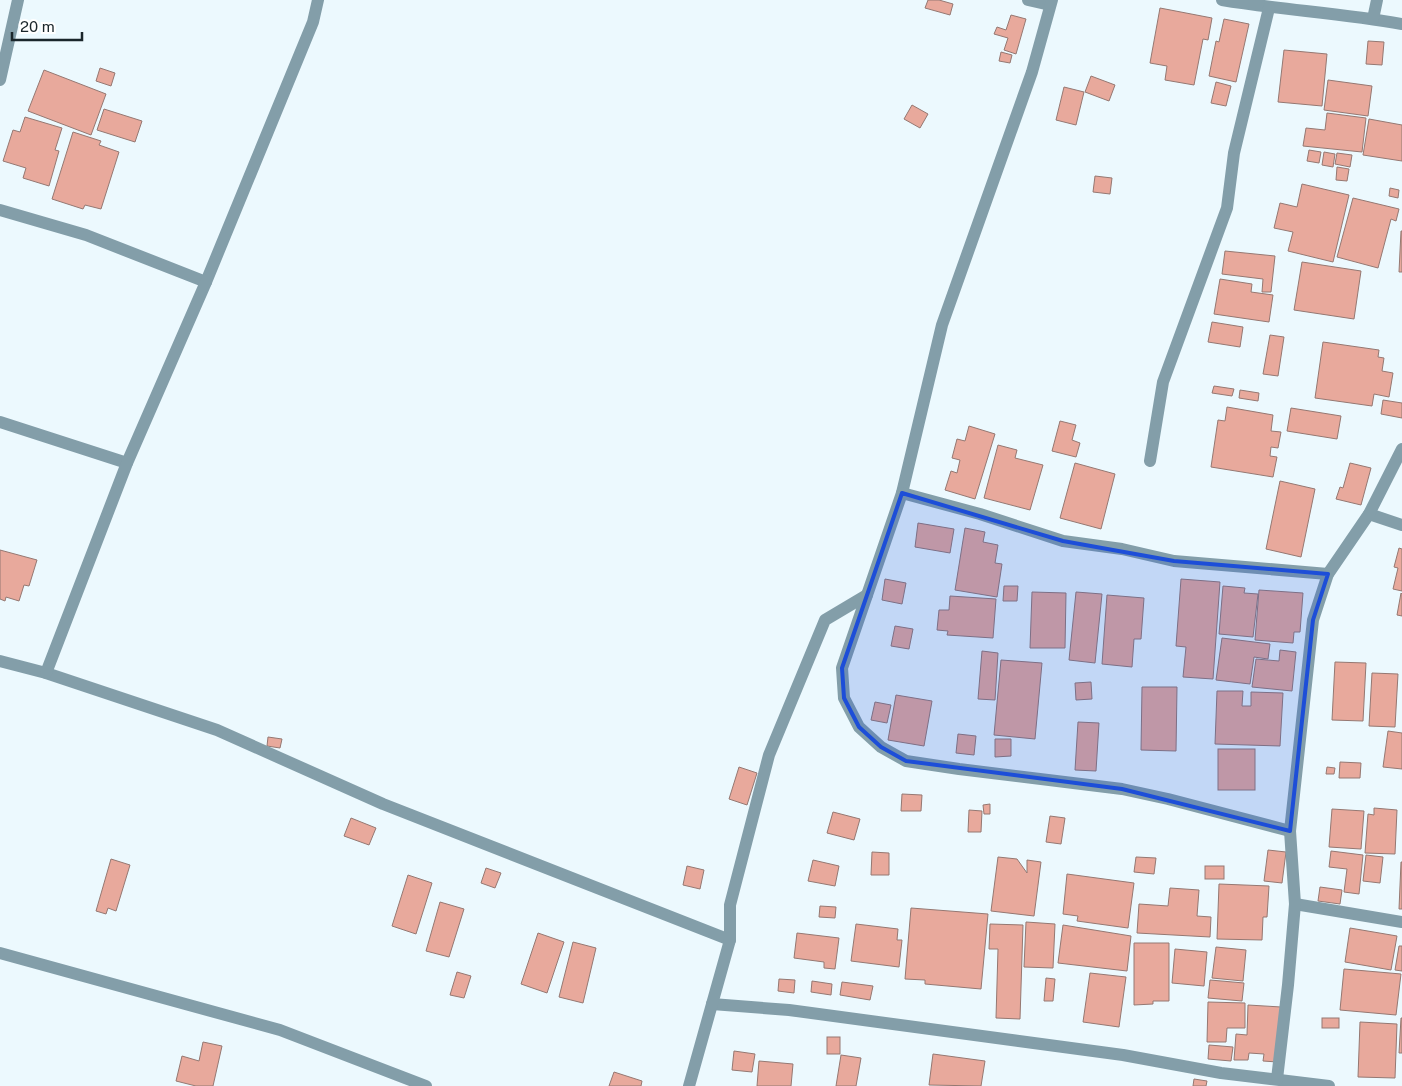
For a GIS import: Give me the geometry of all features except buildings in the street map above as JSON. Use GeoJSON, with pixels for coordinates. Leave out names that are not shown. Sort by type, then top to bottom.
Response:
{"type":"FeatureCollection","features":[{"type":"Feature","properties":{"kind":"street"},"geometry":{"type":"LineString","coordinates":[[0,80],[18,0]]}},
{"type":"Feature","properties":{"kind":"street"},"geometry":{"type":"LineString","coordinates":[[46,673],[127,463],[206,282],[313,22],[318,0]]}},
{"type":"Feature","properties":{"kind":"street"},"geometry":{"type":"LineString","coordinates":[[1028,0],[1051,3],[1032,72],[942,325],[902,493],[842,668],[844,698],[859,727],[881,747],[906,761],[1122,789],[1290,831]]}},
{"type":"Feature","properties":{"kind":"street"},"geometry":{"type":"LineString","coordinates":[[1222,0],[1269,8],[1373,18],[1402,24]]}},
{"type":"Feature","properties":{"kind":"street"},"geometry":{"type":"LineString","coordinates":[[1373,18],[1377,0]]}},
{"type":"Feature","properties":{"kind":"street"},"geometry":{"type":"LineString","coordinates":[[1150,461],[1163,382],[1227,208],[1234,153],[1269,8]]}},
{"type":"Feature","properties":{"kind":"street"},"geometry":{"type":"LineString","coordinates":[[0,210],[86,235],[206,282]]}},
{"type":"Feature","properties":{"kind":"street"},"geometry":{"type":"LineString","coordinates":[[0,422],[127,463]]}},
{"type":"Feature","properties":{"kind":"street"},"geometry":{"type":"LineString","coordinates":[[1277,1079],[1295,904],[1290,831],[1313,620],[1328,574],[1369,514],[1402,449]]}},
{"type":"Feature","properties":{"kind":"street"},"geometry":{"type":"LineString","coordinates":[[902,493],[980,514],[1063,541],[1122,549],[1174,561],[1328,574]]}},
{"type":"Feature","properties":{"kind":"street"},"geometry":{"type":"LineString","coordinates":[[1369,514],[1402,525]]}},
{"type":"Feature","properties":{"kind":"street"},"geometry":{"type":"LineString","coordinates":[[689,1086],[730,940],[730,906],[769,755],[825,620],[867,595]]}},
{"type":"Feature","properties":{"kind":"street"},"geometry":{"type":"LineString","coordinates":[[0,661],[46,673],[216,730],[384,804],[730,940]]}},
{"type":"Feature","properties":{"kind":"street"},"geometry":{"type":"LineString","coordinates":[[1295,904],[1402,922]]}},
{"type":"Feature","properties":{"kind":"street"},"geometry":{"type":"LineString","coordinates":[[0,953],[280,1030],[426,1086]]}},
{"type":"Feature","properties":{"kind":"street"},"geometry":{"type":"LineString","coordinates":[[712,1004],[788,1010],[1124,1055],[1221,1080],[1277,1079],[1330,1086]]}},
{"type":"Feature","properties":{"kind":"highlighted area"},"geometry":{"type":"Polygon","coordinates":[[[902,493],[1063,541],[1174,561],[1328,574],[1313,620],[1290,831],[1122,789],[906,761],[881,747],[859,727],[844,698],[842,668],[902,493]]]}}]}
